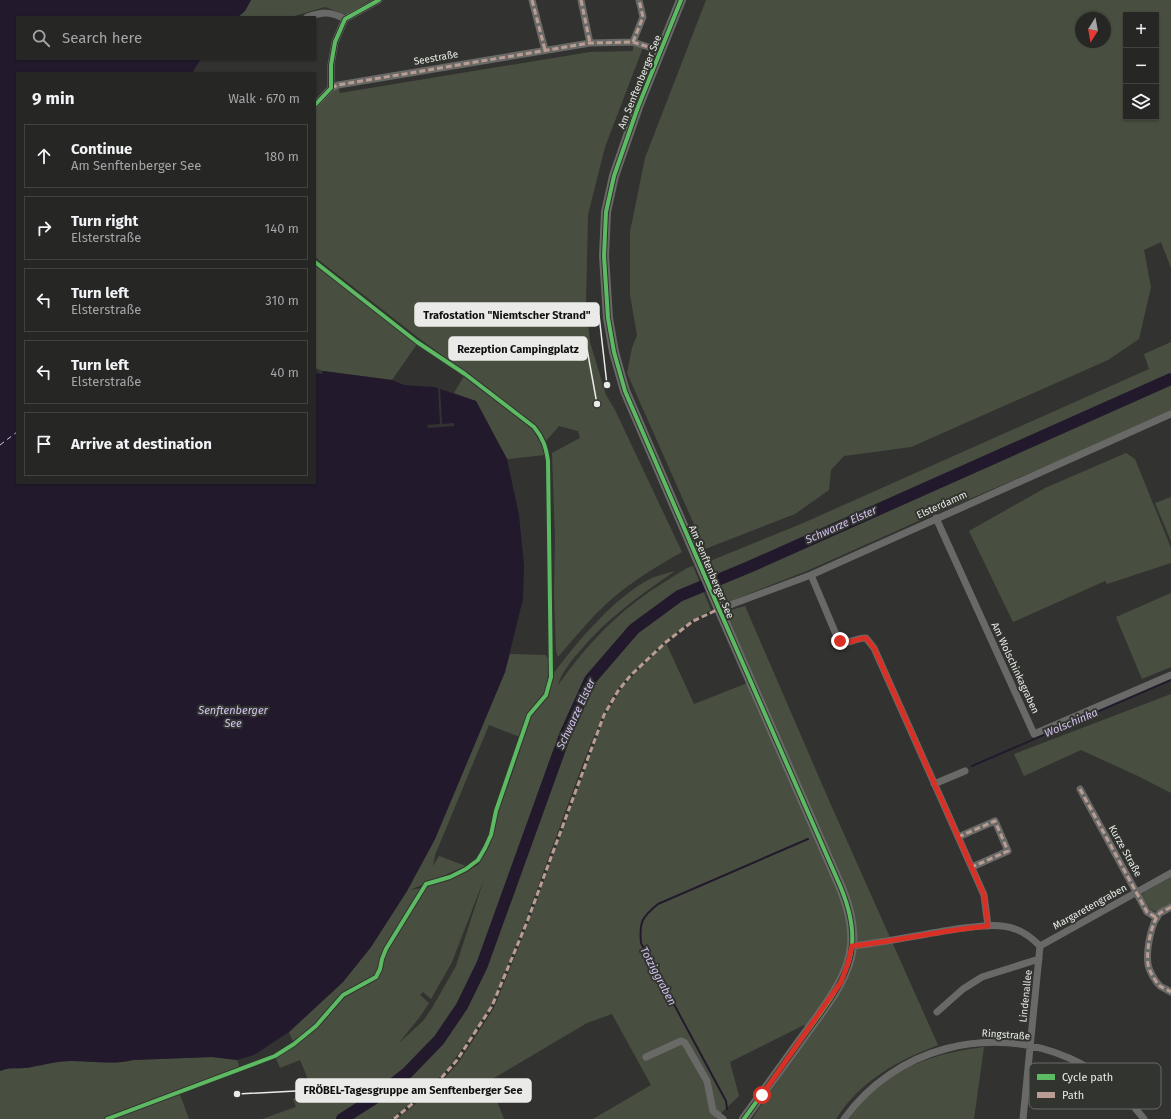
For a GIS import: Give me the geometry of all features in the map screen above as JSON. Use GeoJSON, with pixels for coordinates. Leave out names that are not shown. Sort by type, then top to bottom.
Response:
{"type":"FeatureCollection","features":[{"type":"Feature","properties":{"kind":"street"},"geometry":{"type":"LineString","coordinates":[[316,104],[331,88],[331,65],[335,42],[345,19],[379,0]]}},
{"type":"Feature","properties":{"kind":"street"},"geometry":{"type":"LineString","coordinates":[[532,0],[545,50]]}},
{"type":"Feature","properties":{"kind":"street"},"geometry":{"type":"LineString","coordinates":[[581,0],[590,43]]}},
{"type":"Feature","properties":{"kind":"street"},"geometry":{"type":"LineString","coordinates":[[633,42],[643,17],[639,0]]}},
{"type":"Feature","properties":{"kind":"street","name":"Am Senftenberger See"},"geometry":{"type":"LineString","coordinates":[[681,0],[622,151],[606,212],[604,256],[606,296],[614,352],[625,391],[848,904],[852,923],[852,946],[841,982],[744,1119]]}},
{"type":"Feature","properties":{"kind":"street"},"geometry":{"type":"LineString","coordinates":[[311,16],[327,12],[345,19]]}},
{"type":"Feature","properties":{"kind":"street","name":"Seestraße"},"geometry":{"type":"LineString","coordinates":[[331,88],[338,85],[590,43],[633,42],[661,51]]}},
{"type":"Feature","properties":{"kind":"street","name":"Elsterdamm"},"geometry":{"type":"LineString","coordinates":[[717,605],[810,575],[1171,414]]}},
{"type":"Feature","properties":{"kind":"street","name":"Am Wolschinkagraben"},"geometry":{"type":"LineString","coordinates":[[936,518],[1034,734],[1171,675]]}},
{"type":"Feature","properties":{"kind":"street"},"geometry":{"type":"LineString","coordinates":[[810,575],[840,641],[848,643],[866,638],[874,648],[984,895],[988,926]]}},
{"type":"Feature","properties":{"kind":"street"},"geometry":{"type":"LineString","coordinates":[[934,784],[965,771]]}},
{"type":"Feature","properties":{"kind":"street","name":"Kurze Straße"},"geometry":{"type":"LineString","coordinates":[[1080,789],[1147,912],[1157,918]]}},
{"type":"Feature","properties":{"kind":"street"},"geometry":{"type":"LineString","coordinates":[[958,837],[996,821],[1008,851],[972,867]]}},
{"type":"Feature","properties":{"kind":"street","name":"Margaretengraben"},"geometry":{"type":"LineString","coordinates":[[1040,946],[1171,873]]}},
{"type":"Feature","properties":{"kind":"street"},"geometry":{"type":"LineString","coordinates":[[1171,907],[1160,913],[1157,918],[1151,934],[1148,951],[1148,965],[1153,976],[1160,986],[1171,992]]}},
{"type":"Feature","properties":{"kind":"street"},"geometry":{"type":"LineString","coordinates":[[852,946],[873,944],[947,930],[988,926],[1015,928],[1028,935],[1040,946]]}},
{"type":"Feature","properties":{"kind":"street","name":"Lindenallee"},"geometry":{"type":"LineString","coordinates":[[1023,1119],[1040,946]]}},
{"type":"Feature","properties":{"kind":"street"},"geometry":{"type":"LineString","coordinates":[[937,1012],[963,989],[982,976],[1039,959]]}},
{"type":"Feature","properties":{"kind":"street"},"geometry":{"type":"LineString","coordinates":[[646,1057],[681,1041],[685,1043],[707,1081],[713,1111],[718,1118]]}},
{"type":"Feature","properties":{"kind":"street","name":"Ringstraße"},"geometry":{"type":"LineString","coordinates":[[844,1119],[862,1096],[878,1082],[900,1068],[930,1054],[952,1047],[977,1043],[1001,1043],[1030,1046],[1044,1049],[1080,1063]]}},
{"type":"Feature","properties":{"kind":"street","name":"Ringstraße"},"geometry":{"type":"LineString","coordinates":[[1136,1109],[1144,1119]]}},
{"type":"Feature","properties":{"kind":"green space"},"geometry":{"type":"Polygon","coordinates":[[[251,0],[370,0],[346,15],[325,7],[294,16],[239,16],[245,11],[251,0]]]}},
{"type":"Feature","properties":{"kind":"green space"},"geometry":{"type":"Polygon","coordinates":[[[706,0],[1171,0],[1171,268],[1161,242],[1144,250],[1151,287],[1139,339],[1108,360],[911,447],[844,456],[831,470],[829,490],[795,514],[705,549],[627,373],[632,348],[637,335],[630,295],[630,232],[645,158],[706,0]]]}},
{"type":"Feature","properties":{"kind":"green space"},"geometry":{"type":"Polygon","coordinates":[[[633,42],[644,45],[605,147],[588,215],[586,303],[590,342],[606,395],[615,410],[682,552],[641,577],[613,598],[592,618],[558,657],[556,651],[554,593],[555,539],[552,453],[580,438],[578,431],[559,426],[546,441],[536,425],[420,339],[316,258],[316,104],[338,85],[340,93],[590,52],[633,51],[633,42]]]}},
{"type":"Feature","properties":{"kind":"green space"},"geometry":{"type":"Polygon","coordinates":[[[316,265],[417,344],[392,380],[323,371],[316,368],[316,265]]]}},
{"type":"Feature","properties":{"kind":"green space"},"geometry":{"type":"Polygon","coordinates":[[[1171,342],[1171,413],[934,514],[809,570],[723,604],[705,563],[801,524],[1149,369],[1144,354],[1171,342]]]}},
{"type":"Feature","properties":{"kind":"green space"},"geometry":{"type":"Polygon","coordinates":[[[464,376],[500,401],[532,429],[543,446],[545,455],[507,459],[476,401],[454,393],[464,376]]]}},
{"type":"Feature","properties":{"kind":"green space"},"geometry":{"type":"Polygon","coordinates":[[[1126,453],[1135,459],[1171,548],[1171,563],[1107,584],[1105,581],[1013,622],[969,531],[1045,488],[1126,453]]]}},
{"type":"Feature","properties":{"kind":"green space"},"geometry":{"type":"Polygon","coordinates":[[[1171,497],[1171,541],[1155,503],[1171,497]]]}},
{"type":"Feature","properties":{"kind":"green space"},"geometry":{"type":"Polygon","coordinates":[[[693,566],[711,610],[691,621],[665,641],[630,675],[617,690],[603,714],[583,763],[525,922],[491,1006],[446,1071],[391,1119],[262,1119],[296,1107],[293,1099],[312,1089],[300,1060],[280,1068],[275,1056],[294,1044],[289,1032],[343,982],[371,947],[407,891],[435,839],[505,672],[510,654],[545,655],[550,660],[551,677],[571,650],[610,608],[624,596],[652,578],[675,571],[636,598],[600,629],[569,664],[558,685],[575,662],[605,629],[627,609],[662,583],[693,566]],[[489,725],[435,855],[433,866],[439,856],[466,866],[410,890],[427,887],[451,879],[478,865],[488,846],[493,835],[498,810],[520,750],[522,734],[520,737],[489,725]],[[484,879],[452,962],[431,999],[423,992],[420,995],[429,1003],[398,1044],[423,1021],[456,966],[484,879]]]}},
{"type":"Feature","properties":{"kind":"green space"},"geometry":{"type":"Polygon","coordinates":[[[1171,593],[1171,667],[1142,679],[1116,617],[1171,593]]]}},
{"type":"Feature","properties":{"kind":"green space"},"geometry":{"type":"Polygon","coordinates":[[[745,606],[831,805],[938,1045],[894,1065],[881,1073],[856,1094],[836,1119],[752,1119],[813,1029],[804,1025],[730,1062],[739,1096],[715,1119],[593,1119],[651,1085],[612,1014],[587,1023],[489,1081],[504,1119],[397,1119],[437,1087],[459,1062],[494,1008],[528,924],[605,716],[622,688],[666,643],[694,704],[755,680],[724,612],[745,606]]]}},
{"type":"Feature","properties":{"kind":"green space"},"geometry":{"type":"Polygon","coordinates":[[[1171,694],[1171,793],[1081,750],[1024,776],[1014,754],[1171,694]]]}},
{"type":"Feature","properties":{"kind":"green space"},"geometry":{"type":"Polygon","coordinates":[[[1171,877],[1171,904],[1156,912],[1150,909],[1142,895],[1143,893],[1171,877]]]}},
{"type":"Feature","properties":{"kind":"green space"},"geometry":{"type":"Polygon","coordinates":[[[984,1047],[974,1119],[849,1119],[864,1100],[893,1076],[907,1068],[936,1057],[984,1047]]]}},
{"type":"Feature","properties":{"kind":"green space"},"geometry":{"type":"Polygon","coordinates":[[[212,1057],[237,1060],[240,1069],[179,1092],[189,1119],[0,1119],[0,1071],[3,1070],[65,1061],[110,1063],[133,1060],[212,1057]]]}},
{"type":"Feature","properties":{"kind":"water","name":"Senftenberger See"},"geometry":{"type":"Polygon","coordinates":[[[0,0],[251,0],[245,11],[239,16],[16,16],[16,60],[200,60],[193,72],[16,72],[16,484],[316,484],[316,373],[322,374],[323,371],[392,380],[404,385],[434,387],[476,401],[507,459],[519,515],[524,565],[523,599],[505,672],[435,839],[407,891],[371,947],[343,982],[289,1032],[254,1055],[237,1060],[212,1057],[133,1060],[110,1063],[65,1061],[0,1071],[0,0]]]}},
{"type":"Feature","properties":{"kind":"pier"},"geometry":{"type":"Polygon","coordinates":[[[438,386],[440,387],[442,424],[454,423],[454,426],[428,428],[427,425],[440,424],[438,386]]]}},
{"type":"Feature","properties":{"kind":"waterway","name":"Schwarze Elster"},"geometry":{"type":"LineString","coordinates":[[342,1119],[375,1098],[407,1073],[439,1040],[462,1006],[482,965],[565,735],[590,680],[634,629],[679,596],[749,567],[1171,379]]}},
{"type":"Feature","properties":{"kind":"waterway","name":"Wolschinka"},"geometry":{"type":"LineString","coordinates":[[972,766],[1171,680]]}},
{"type":"Feature","properties":{"kind":"waterway","name":"Totziggraben"},"geometry":{"type":"LineString","coordinates":[[727,1109],[726,1101],[641,943],[641,925],[648,913],[658,904],[808,839]]}},
{"type":"Feature","properties":{"kind":"ferry route"},"geometry":{"type":"LineString","coordinates":[[0,445],[16,433]]}},
{"type":"Feature","properties":{"kind":"marked path"},"geometry":{"type":"LineString","coordinates":[[532,0],[545,50]]}},
{"type":"Feature","properties":{"kind":"marked path"},"geometry":{"type":"LineString","coordinates":[[581,0],[590,43]]}},
{"type":"Feature","properties":{"kind":"marked path"},"geometry":{"type":"LineString","coordinates":[[633,42],[643,17],[639,0]]}},
{"type":"Feature","properties":{"kind":"marked path"},"geometry":{"type":"LineString","coordinates":[[331,88],[338,85],[590,43],[633,42],[661,51]]}},
{"type":"Feature","properties":{"kind":"marked path"},"geometry":{"type":"LineString","coordinates":[[394,1119],[435,1085],[457,1060],[492,1006],[527,922],[604,715],[618,691],[631,675],[666,642],[693,621],[719,609]]}},
{"type":"Feature","properties":{"kind":"marked path"},"geometry":{"type":"LineString","coordinates":[[1080,789],[1147,912],[1157,918]]}},
{"type":"Feature","properties":{"kind":"marked path"},"geometry":{"type":"LineString","coordinates":[[958,837],[995,821],[1008,851],[972,867]]}},
{"type":"Feature","properties":{"kind":"marked path"},"geometry":{"type":"LineString","coordinates":[[1171,907],[1160,913],[1154,923],[1150,937],[1148,958],[1148,964],[1152,976],[1160,986],[1171,992]]}},
{"type":"Feature","properties":{"kind":"cycle path"},"geometry":{"type":"LineString","coordinates":[[316,104],[331,88],[331,65],[335,42],[345,19],[379,0]]}},
{"type":"Feature","properties":{"kind":"cycle path"},"geometry":{"type":"LineString","coordinates":[[681,0],[638,107],[614,176],[606,212],[604,256],[608,318],[614,352],[625,391],[841,889],[847,904],[852,928],[850,958],[840,983],[825,1007],[744,1119]]}},
{"type":"Feature","properties":{"kind":"cycle path"},"geometry":{"type":"LineString","coordinates":[[107,1119],[275,1056],[294,1044],[316,1026],[343,995],[376,977],[386,949],[426,884],[450,877],[466,869],[478,860],[491,835],[496,811],[529,715],[546,695],[551,677],[548,461],[545,447],[540,435],[534,427],[465,374],[417,342],[316,263]]}},
{"type":"Feature","properties":{"kind":"place","name":"Trafostation \"Niemtscher Strand\""},"geometry":{"type":"Point","coordinates":[607,385]}},
{"type":"Feature","properties":{"kind":"place","name":"Rezeption Campingplatz"},"geometry":{"type":"Point","coordinates":[597,404]}},
{"type":"Feature","properties":{"kind":"place","name":"FRÖBEL-Tagesgruppe am Senftenberger See"},"geometry":{"type":"Point","coordinates":[237,1094]}},
{"type":"Feature","properties":{"kind":"route"},"geometry":{"type":"LineString","coordinates":[[762,1095],[841,982],[852,946],[873,944],[947,930],[988,926],[984,895],[874,648],[866,638],[848,643],[840,641]]}}]}
